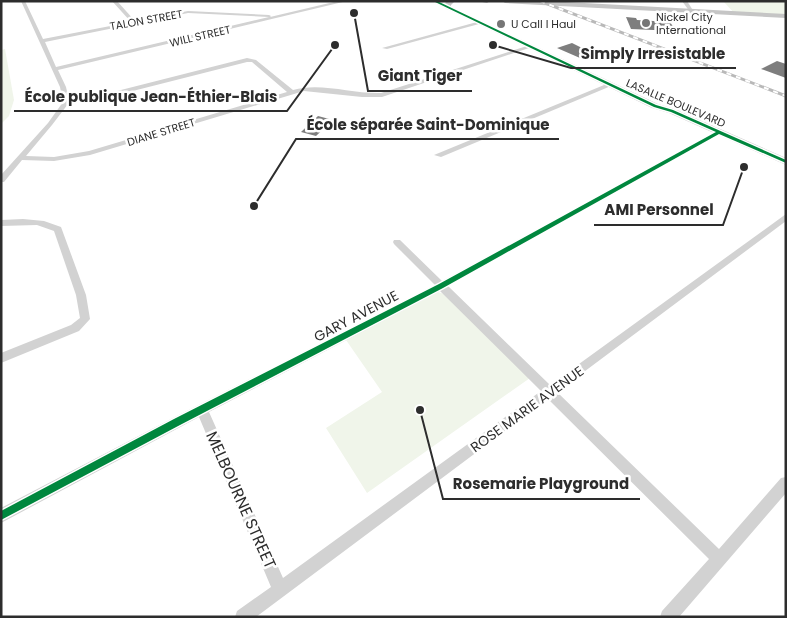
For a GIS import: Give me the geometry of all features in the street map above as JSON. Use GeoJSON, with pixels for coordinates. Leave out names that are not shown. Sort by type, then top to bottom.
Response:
{"type":"FeatureCollection","features":[{"type":"Feature","properties":{"kind":"main road","name":"LASALLE BOULEVARD"},"geometry":{"type":"LineString","coordinates":[[425,1],[466,20],[477,23]]}},
{"type":"Feature","properties":{"kind":"main road","name":"LASALLE BOULEVARD"},"geometry":{"type":"LineString","coordinates":[[434,1],[662,109],[672,111],[786,171]]}},
{"type":"Feature","properties":{"kind":"main road"},"geometry":{"type":"LineString","coordinates":[[449,9],[447,5],[452,1]]}},
{"type":"Feature","properties":{"kind":"main road"},"geometry":{"type":"LineString","coordinates":[[480,1],[487,1]]}},
{"type":"Feature","properties":{"kind":"main road"},"geometry":{"type":"LineString","coordinates":[[505,1],[786,16]]}},
{"type":"Feature","properties":{"kind":"main road","name":"LASALLE BOULEVARD"},"geometry":{"type":"LineString","coordinates":[[716,134],[786,162]]}},
{"type":"Feature","properties":{"kind":"street"},"geometry":{"type":"LineString","coordinates":[[23,1],[63,87],[66,102]]}},
{"type":"Feature","properties":{"kind":"street"},"geometry":{"type":"LineString","coordinates":[[114,1],[133,21]]}},
{"type":"Feature","properties":{"kind":"street","name":"WILL STREET"},"geometry":{"type":"LineString","coordinates":[[55,69],[345,1]]}},
{"type":"Feature","properties":{"kind":"street"},"geometry":{"type":"LineString","coordinates":[[684,1],[692,11]]}},
{"type":"Feature","properties":{"kind":"street","name":"TALON STREET"},"geometry":{"type":"LineString","coordinates":[[41,41],[133,21],[188,12],[282,17]]}},
{"type":"Feature","properties":{"kind":"street"},"geometry":{"type":"LineString","coordinates":[[385,48],[477,23]]}},
{"type":"Feature","properties":{"kind":"street","name":"DIANE STREET"},"geometry":{"type":"LineString","coordinates":[[21,158],[54,159],[90,153],[291,92],[316,88],[353,95],[382,95],[529,47]]}},
{"type":"Feature","properties":{"kind":"street"},"geometry":{"type":"LineString","coordinates":[[1,180],[50,124],[66,102],[117,92],[247,60],[254,61],[291,92]]}},
{"type":"Feature","properties":{"kind":"street"},"geometry":{"type":"LineString","coordinates":[[438,155],[609,84]]}},
{"type":"Feature","properties":{"kind":"street","name":"GARY AVENUE"},"geometry":{"type":"LineString","coordinates":[[1,516],[441,286],[716,134]]}},
{"type":"Feature","properties":{"kind":"street","name":"ROSE MARIE AVENUE"},"geometry":{"type":"LineString","coordinates":[[243,617],[786,218]]}},
{"type":"Feature","properties":{"kind":"street"},"geometry":{"type":"LineString","coordinates":[[1,223],[48,223],[58,229],[81,294],[85,318],[75,328],[1,358]]}},
{"type":"Feature","properties":{"kind":"street"},"geometry":{"type":"LineString","coordinates":[[397,242],[719,559]]}},
{"type":"Feature","properties":{"kind":"street","name":"MELBOURNE STREET"},"geometry":{"type":"LineString","coordinates":[[202,410],[280,589]]}},
{"type":"Feature","properties":{"kind":"street"},"geometry":{"type":"LineString","coordinates":[[668,617],[786,483]]}},
{"type":"Feature","properties":{"kind":"shaded area"},"geometry":{"type":"Polygon","coordinates":[[[723,1],[786,1],[786,16],[735,14],[723,1]]]}},
{"type":"Feature","properties":{"kind":"shaded area"},"geometry":{"type":"Polygon","coordinates":[[[5,49],[14,100],[9,116],[1,124],[1,50],[5,49]]]}},
{"type":"Feature","properties":{"kind":"shaded area"},"geometry":{"type":"Polygon","coordinates":[[[438,292],[444,294],[530,378],[367,493],[326,428],[382,392],[346,340],[438,292]]]}},
{"type":"Feature","properties":{"kind":"building","name":"Nickel City International"},"geometry":{"type":"Polygon","coordinates":[[[626,17],[636,18],[637,20],[670,22],[676,31],[631,29],[626,17]]]}},
{"type":"Feature","properties":{"kind":"building"},"geometry":{"type":"Polygon","coordinates":[[[572,43],[595,53],[580,58],[557,48],[572,43]]]}},
{"type":"Feature","properties":{"kind":"building"},"geometry":{"type":"Polygon","coordinates":[[[777,61],[786,64],[786,78],[761,69],[777,61]]]}},
{"type":"Feature","properties":{"kind":"building"},"geometry":{"type":"Polygon","coordinates":[[[318,116],[333,120],[316,136],[301,132],[318,116]]]}},
{"type":"Feature","properties":{"kind":"railway"},"geometry":{"type":"LineString","coordinates":[[540,1],[786,96]]}},
{"type":"Feature","properties":{"kind":"cycle path"},"geometry":{"type":"LineString","coordinates":[[434,1],[655,106],[672,111],[786,162]]}},
{"type":"Feature","properties":{"kind":"cycle path"},"geometry":{"type":"LineString","coordinates":[[1,516],[177,422],[441,286],[719,132]]}},
{"type":"Feature","properties":{"kind":"place","name":"Giant Tiger"},"geometry":{"type":"Point","coordinates":[354,13]}},
{"type":"Feature","properties":{"kind":"place","name":"Nickel City International"},"geometry":{"type":"Point","coordinates":[646,23]}},
{"type":"Feature","properties":{"kind":"place","name":"U Call I Haul"},"geometry":{"type":"Point","coordinates":[501,24]}},
{"type":"Feature","properties":{"kind":"place","name":"École publique Jean-Éthier-Blais"},"geometry":{"type":"Point","coordinates":[335,45]}},
{"type":"Feature","properties":{"kind":"place","name":"Simply Irresistable"},"geometry":{"type":"Point","coordinates":[493,45]}},
{"type":"Feature","properties":{"kind":"place","name":"AMI Personnel"},"geometry":{"type":"Point","coordinates":[744,167]}},
{"type":"Feature","properties":{"kind":"place","name":"École séparée Saint-Dominique"},"geometry":{"type":"Point","coordinates":[254,206]}},
{"type":"Feature","properties":{"kind":"place","name":"Rosemarie Playground"},"geometry":{"type":"Point","coordinates":[420,410]}}]}
